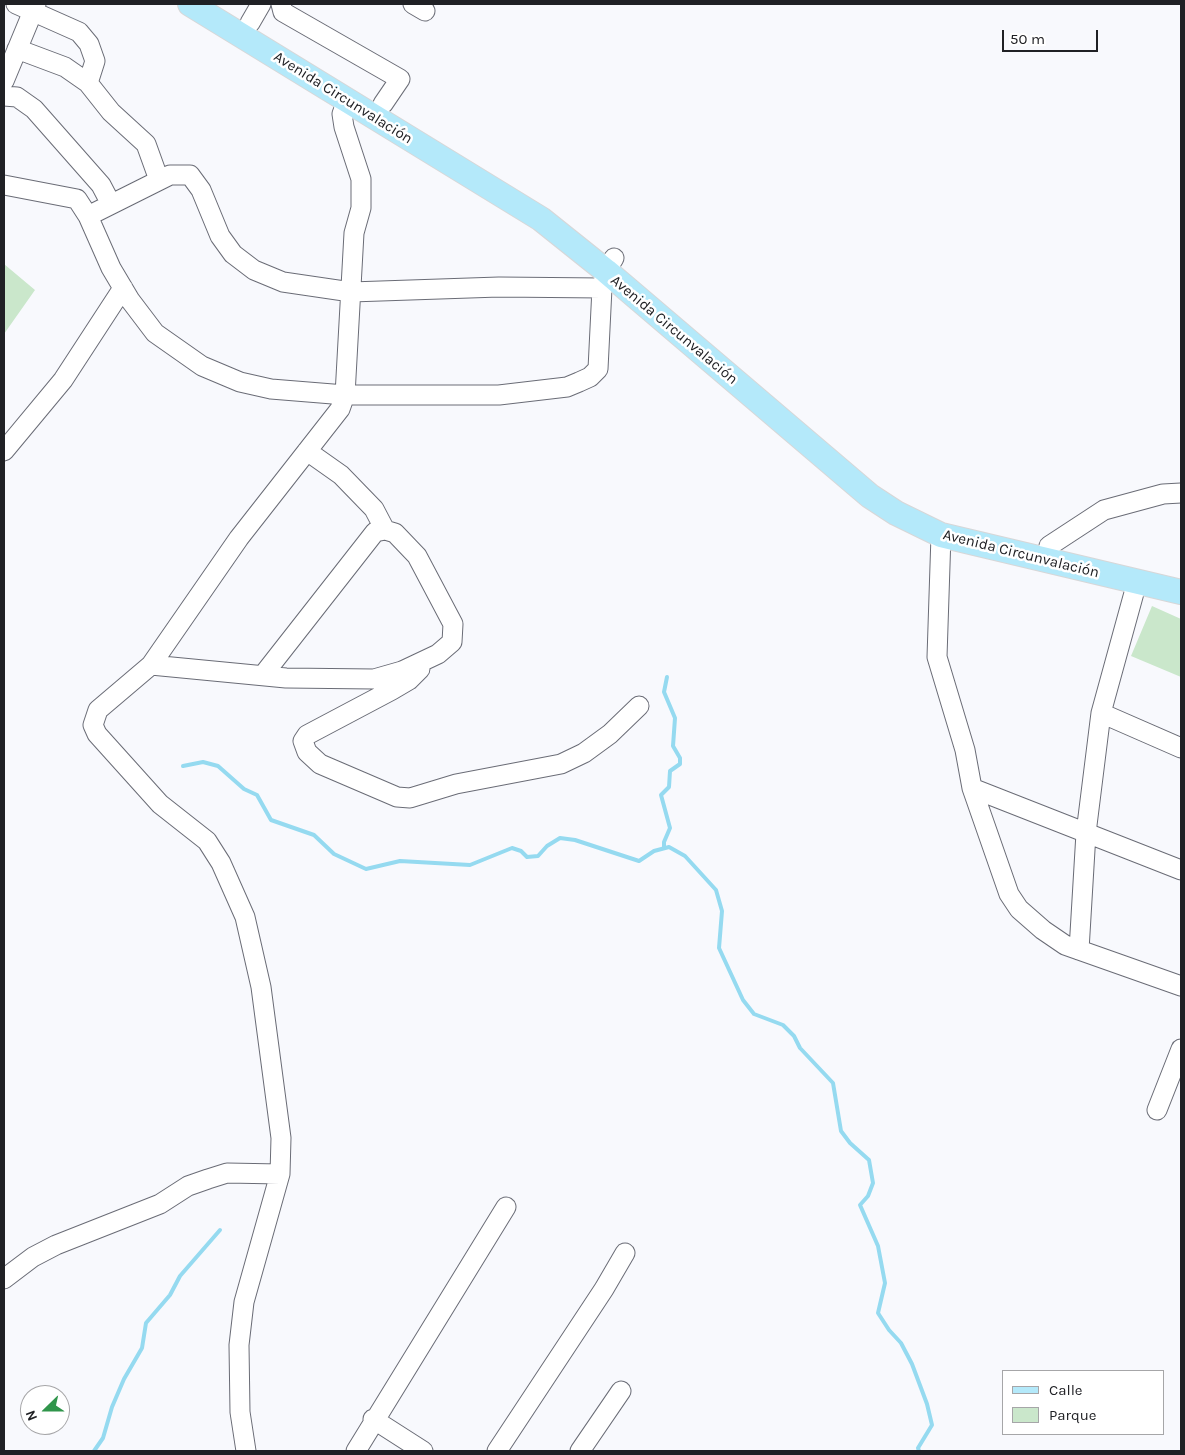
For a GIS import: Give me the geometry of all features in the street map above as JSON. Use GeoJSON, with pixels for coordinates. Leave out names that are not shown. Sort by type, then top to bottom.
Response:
{"type":"FeatureCollection","features":[{"type":"Feature","properties":{"kind":"main road","name":"Avenida Circunvalación"},"geometry":{"type":"LineString","coordinates":[[190,4],[541,219],[870,496],[896,513],[941,536],[1181,592]]}},
{"type":"Feature","properties":{"kind":"main road","name":"Avenida Circunvalación"},"geometry":{"type":"LineString","coordinates":[[219,4],[255,13],[383,104],[551,207],[607,273],[880,484],[904,500],[947,522],[1181,577]]}},
{"type":"Feature","properties":{"kind":"street"},"geometry":{"type":"LineString","coordinates":[[281,4],[283,12],[400,79],[383,104]]}},
{"type":"Feature","properties":{"kind":"street"},"geometry":{"type":"LineString","coordinates":[[4,81],[17,49],[28,6],[79,32],[89,44],[95,61],[88,83]]}},
{"type":"Feature","properties":{"kind":"street"},"geometry":{"type":"LineString","coordinates":[[17,49],[65,67],[88,83],[111,112],[146,144],[159,180]]}},
{"type":"Feature","properties":{"kind":"street"},"geometry":{"type":"LineString","coordinates":[[4,96],[17,97],[34,109],[101,185],[111,204]]}},
{"type":"Feature","properties":{"kind":"street"},"geometry":{"type":"LineString","coordinates":[[246,1451],[240,1412],[239,1345],[244,1302],[280,1174],[281,1138],[261,987],[245,917],[221,863],[207,841],[160,804],[97,734],[94,725],[98,710],[151,665],[239,538],[340,409],[345,396],[354,232],[361,208],[362,179],[344,127],[342,114],[347,100]]}},
{"type":"Feature","properties":{"kind":"street"},"geometry":{"type":"LineString","coordinates":[[4,184],[77,199],[88,216],[111,268],[155,333],[202,366],[240,382],[270,389],[345,396],[499,394],[567,386],[590,377],[598,369],[607,273],[499,287],[351,292],[283,282],[254,270],[233,254],[220,236],[201,190],[190,175],[170,175],[88,216]]}},
{"type":"Feature","properties":{"kind":"street"},"geometry":{"type":"LineString","coordinates":[[4,451],[63,380],[123,288]]}},
{"type":"Feature","properties":{"kind":"street"},"geometry":{"type":"LineString","coordinates":[[307,451],[341,475],[374,509],[385,530]]}},
{"type":"Feature","properties":{"kind":"street"},"geometry":{"type":"LineString","coordinates":[[1049,546],[1104,510],[1163,494],[1181,493]]}},
{"type":"Feature","properties":{"kind":"street"},"geometry":{"type":"LineString","coordinates":[[263,676],[375,532],[385,530],[395,533],[417,556],[453,624],[452,642],[429,659],[409,680],[307,735],[303,741],[307,752],[320,764],[397,797],[410,798],[456,784],[561,764],[584,753],[610,734],[639,706]]}},
{"type":"Feature","properties":{"kind":"street"},"geometry":{"type":"LineString","coordinates":[[941,536],[937,657],[965,750],[972,788],[1010,894],[1019,909],[1043,930],[1065,944],[1181,986]]}},
{"type":"Feature","properties":{"kind":"street"},"geometry":{"type":"LineString","coordinates":[[1078,950],[1086,833],[1101,713],[1137,582]]}},
{"type":"Feature","properties":{"kind":"street"},"geometry":{"type":"LineString","coordinates":[[151,665],[263,676],[374,679],[402,671],[429,659]]}},
{"type":"Feature","properties":{"kind":"street"},"geometry":{"type":"LineString","coordinates":[[1101,713],[1181,748]]}},
{"type":"Feature","properties":{"kind":"street"},"geometry":{"type":"LineString","coordinates":[[972,788],[1181,870]]}},
{"type":"Feature","properties":{"kind":"street"},"geometry":{"type":"LineString","coordinates":[[1157,1110],[1181,1049]]}},
{"type":"Feature","properties":{"kind":"street"},"geometry":{"type":"LineString","coordinates":[[4,1279],[33,1256],[160,1204],[188,1186],[227,1173],[280,1174]]}},
{"type":"Feature","properties":{"kind":"street"},"geometry":{"type":"LineString","coordinates":[[356,1451],[373,1419],[431,1330],[506,1206]]}},
{"type":"Feature","properties":{"kind":"street"},"geometry":{"type":"LineString","coordinates":[[497,1451],[604,1289],[625,1253]]}},
{"type":"Feature","properties":{"kind":"street"},"geometry":{"type":"LineString","coordinates":[[580,1451],[621,1391]]}},
{"type":"Feature","properties":{"kind":"street"},"geometry":{"type":"LineString","coordinates":[[373,1419],[423,1451]]}},
{"type":"Feature","properties":{"kind":"green space"},"geometry":{"type":"Polygon","coordinates":[[[4,264],[35,290],[4,334],[4,264]]]}},
{"type":"Feature","properties":{"kind":"green space"},"geometry":{"type":"Polygon","coordinates":[[[1152,606],[1181,619],[1181,677],[1131,656],[1152,606]]]}},
{"type":"Feature","properties":{"kind":"waterway"},"geometry":{"type":"LineString","coordinates":[[664,848],[664,842],[670,828],[661,795],[669,787],[670,771],[680,764],[680,758],[673,746],[675,718],[664,692],[667,677]]}},
{"type":"Feature","properties":{"kind":"waterway"},"geometry":{"type":"LineString","coordinates":[[183,766],[203,762],[218,766],[244,789],[257,795],[271,820],[314,835],[334,854],[366,869],[400,861],[470,865],[512,848],[521,851],[527,857],[538,856],[547,846],[560,838],[575,840],[639,861],[654,851],[669,847],[685,856],[716,890],[722,911],[719,948],[743,1000],[754,1014],[783,1025],[794,1036],[800,1048],[833,1083],[841,1131],[850,1143],[869,1160],[873,1183],[868,1196],[860,1205],[878,1246],[885,1283],[878,1313],[889,1330],[901,1343],[912,1364],[927,1404],[932,1425],[918,1448],[919,1451]]}},
{"type":"Feature","properties":{"kind":"waterway"},"geometry":{"type":"LineString","coordinates":[[94,1451],[103,1438],[112,1407],[124,1379],[142,1348],[146,1323],[170,1295],[180,1276],[220,1230]]}}]}
